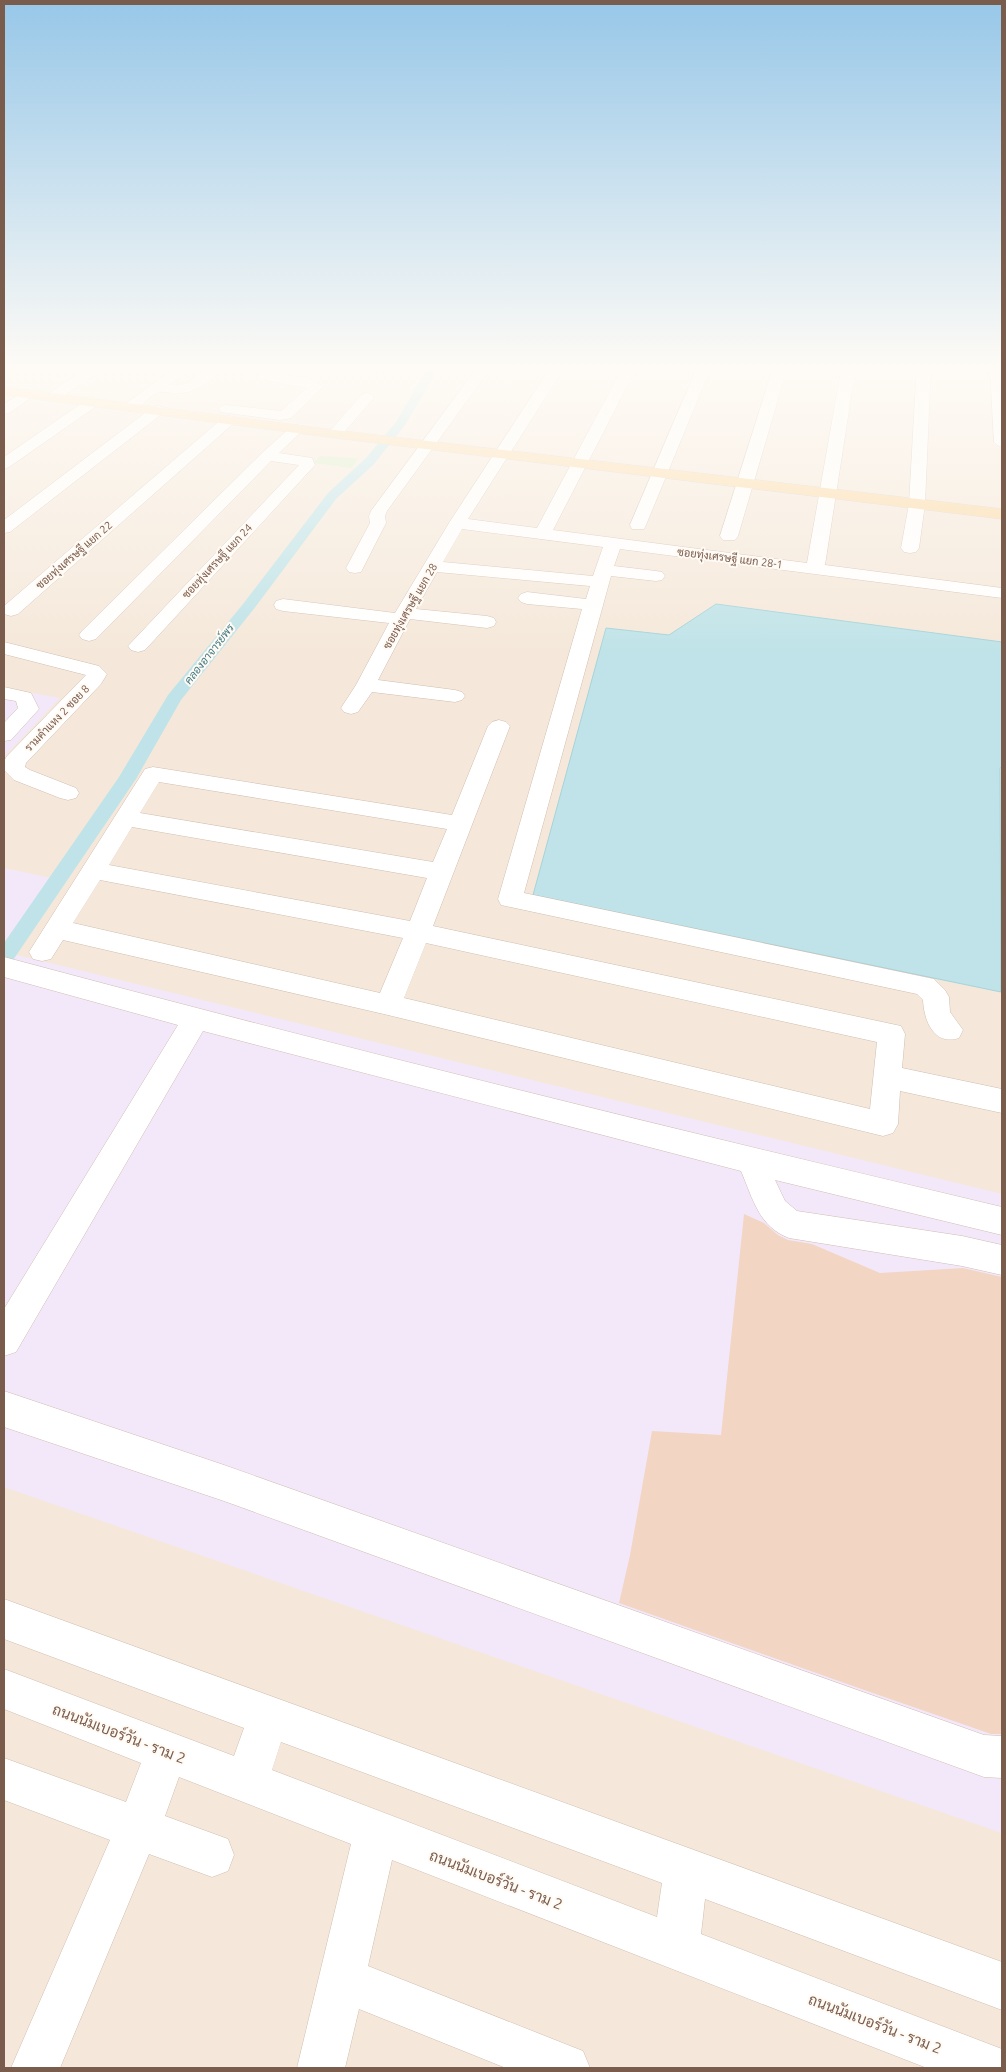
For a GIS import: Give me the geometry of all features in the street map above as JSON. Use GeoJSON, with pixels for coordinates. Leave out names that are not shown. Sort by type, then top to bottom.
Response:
{"type":"FeatureCollection","features":[{"type":"Feature","properties":{"kind":"main road"},"geometry":{"type":"LineString","coordinates":[[579,462],[1002,514]]}},
{"type":"Feature","properties":{"kind":"street"},"geometry":{"type":"LineString","coordinates":[[4,528],[91,462]]}},
{"type":"Feature","properties":{"kind":"street","name":"ซอยทุ่งเศรษฐี แยก 22"},"geometry":{"type":"LineString","coordinates":[[11,610],[173,462]]}},
{"type":"Feature","properties":{"kind":"street"},"geometry":{"type":"LineString","coordinates":[[89,635],[261,462]]}},
{"type":"Feature","properties":{"kind":"street","name":"ซอยทุ่งเศรษฐี แยก 24"},"geometry":{"type":"LineString","coordinates":[[138,646],[307,465],[307,462]]}},
{"type":"Feature","properties":{"kind":"street"},"geometry":{"type":"LineString","coordinates":[[355,568],[378,524],[377,516],[379,511],[416,462]]}},
{"type":"Feature","properties":{"kind":"street","name":"ซอยทุ่งเศรษฐี แยก 28"},"geometry":{"type":"LineString","coordinates":[[351,708],[366,685],[403,616],[457,523],[496,462]]}},
{"type":"Feature","properties":{"kind":"street"},"geometry":{"type":"LineString","coordinates":[[543,534],[579,462]]}},
{"type":"Feature","properties":{"kind":"street"},"geometry":{"type":"LineString","coordinates":[[638,525],[665,462]]}},
{"type":"Feature","properties":{"kind":"street"},"geometry":{"type":"LineString","coordinates":[[730,536],[753,462]]}},
{"type":"Feature","properties":{"kind":"street"},"geometry":{"type":"LineString","coordinates":[[814,569],[834,462]]}},
{"type":"Feature","properties":{"kind":"street"},"geometry":{"type":"LineString","coordinates":[[910,548],[917,504],[919,462]]}},
{"type":"Feature","properties":{"kind":"street","name":"ซอยทุ่งเศรษฐี แยก 28-1"},"geometry":{"type":"LineString","coordinates":[[457,523],[1002,594]]}},
{"type":"Feature","properties":{"kind":"street"},"geometry":{"type":"LineString","coordinates":[[613,543],[593,604],[510,899],[925,986],[936,997],[937,1015],[949,1030]]}},
{"type":"Feature","properties":{"kind":"street"},"geometry":{"type":"LineString","coordinates":[[432,566],[602,576],[656,576]]}},
{"type":"Feature","properties":{"kind":"street"},"geometry":{"type":"LineString","coordinates":[[527,598],[593,604]]}},
{"type":"Feature","properties":{"kind":"street"},"geometry":{"type":"LineString","coordinates":[[283,605],[487,622]]}},
{"type":"Feature","properties":{"kind":"street","name":"รามคำแหง 2 ซอย 8"},"geometry":{"type":"LineString","coordinates":[[4,648],[92,670],[97,674],[94,680],[15,761],[14,769],[22,775],[68,793]]}},
{"type":"Feature","properties":{"kind":"street"},"geometry":{"type":"LineString","coordinates":[[366,685],[454,696]]}},
{"type":"Feature","properties":{"kind":"street"},"geometry":{"type":"LineString","coordinates":[[4,693],[24,697],[30,709],[4,735]]}},
{"type":"Feature","properties":{"kind":"street"},"geometry":{"type":"LineString","coordinates":[[388,1005],[499,726]]}},
{"type":"Feature","properties":{"kind":"street"},"geometry":{"type":"LineString","coordinates":[[460,824],[153,774],[57,928],[24,964],[196,1019],[752,1161],[1002,1221]]}},
{"type":"Feature","properties":{"kind":"street"},"geometry":{"type":"LineString","coordinates":[[125,818],[441,872]]}},
{"type":"Feature","properties":{"kind":"street"},"geometry":{"type":"LineString","coordinates":[[57,928],[388,1005],[883,1124],[891,1034],[418,932],[93,870]]}},
{"type":"Feature","properties":{"kind":"street"},"geometry":{"type":"LineString","coordinates":[[4,1340],[196,1019]]}},
{"type":"Feature","properties":{"kind":"street"},"geometry":{"type":"LineString","coordinates":[[888,1077],[1002,1101]]}},
{"type":"Feature","properties":{"kind":"street"},"geometry":{"type":"LineString","coordinates":[[752,1161],[774,1211],[789,1224],[962,1251],[1002,1260]]}},
{"type":"Feature","properties":{"kind":"street"},"geometry":{"type":"LineString","coordinates":[[4,1409],[224,1483],[984,1756],[1002,1757]]}},
{"type":"Feature","properties":{"kind":"street"},"geometry":{"type":"LineString","coordinates":[[4,1620],[1002,1986]]}},
{"type":"Feature","properties":{"kind":"street","name":"ถนนนัมเบอร์วัน - ราม 2"},"geometry":{"type":"LineString","coordinates":[[4,1689],[376,1834],[990,2068]]}},
{"type":"Feature","properties":{"kind":"street"},"geometry":{"type":"LineString","coordinates":[[246,1783],[269,1717]]}},
{"type":"Feature","properties":{"kind":"street"},"geometry":{"type":"LineString","coordinates":[[35,2068],[138,1828],[167,1752]]}},
{"type":"Feature","properties":{"kind":"street"},"geometry":{"type":"LineString","coordinates":[[4,1779],[212,1855]]}},
{"type":"Feature","properties":{"kind":"street"},"geometry":{"type":"LineString","coordinates":[[321,2068],[376,1834]]}},
{"type":"Feature","properties":{"kind":"street"},"geometry":{"type":"LineString","coordinates":[[676,1948],[686,1870]]}},
{"type":"Feature","properties":{"kind":"street"},"geometry":{"type":"LineString","coordinates":[[342,1979],[566,2068]]}},
{"type":"Feature","properties":{"kind":"shaded area"},"geometry":{"type":"Polygon","coordinates":[[[4,462],[1002,462],[1002,2068],[4,2068],[4,462]]]}},
{"type":"Feature","properties":{"kind":"shaded area"},"geometry":{"type":"Polygon","coordinates":[[[4,688],[60,698],[4,757],[4,688]]]}},
{"type":"Feature","properties":{"kind":"shaded area"},"geometry":{"type":"Polygon","coordinates":[[[4,868],[51,878],[4,943],[4,868]]]}},
{"type":"Feature","properties":{"kind":"shaded area"},"geometry":{"type":"Polygon","coordinates":[[[4,952],[1002,1194],[1002,1833],[4,1487],[4,952]]]}},
{"type":"Feature","properties":{"kind":"green space"},"geometry":{"type":"Polygon","coordinates":[[[315,462],[356,462],[352,468],[314,463],[315,462]]]}},
{"type":"Feature","properties":{"kind":"water"},"geometry":{"type":"Polygon","coordinates":[[[716,604],[1002,642],[1002,767],[1000,768],[1001,992],[533,895],[606,628],[669,635],[716,604]]]}},
{"type":"Feature","properties":{"kind":"building"},"geometry":{"type":"Polygon","coordinates":[[[744,1214],[764,1223],[778,1235],[788,1240],[812,1244],[880,1273],[963,1268],[1002,1277],[1002,1734],[991,1734],[619,1603],[630,1555],[652,1431],[721,1435],[744,1214]]]}},
{"type":"Feature","properties":{"kind":"waterway","name":"คลองอาจารย์พร"},"geometry":{"type":"LineString","coordinates":[[4,958],[127,779],[174,698],[248,607],[332,496],[369,462]]}}]}
